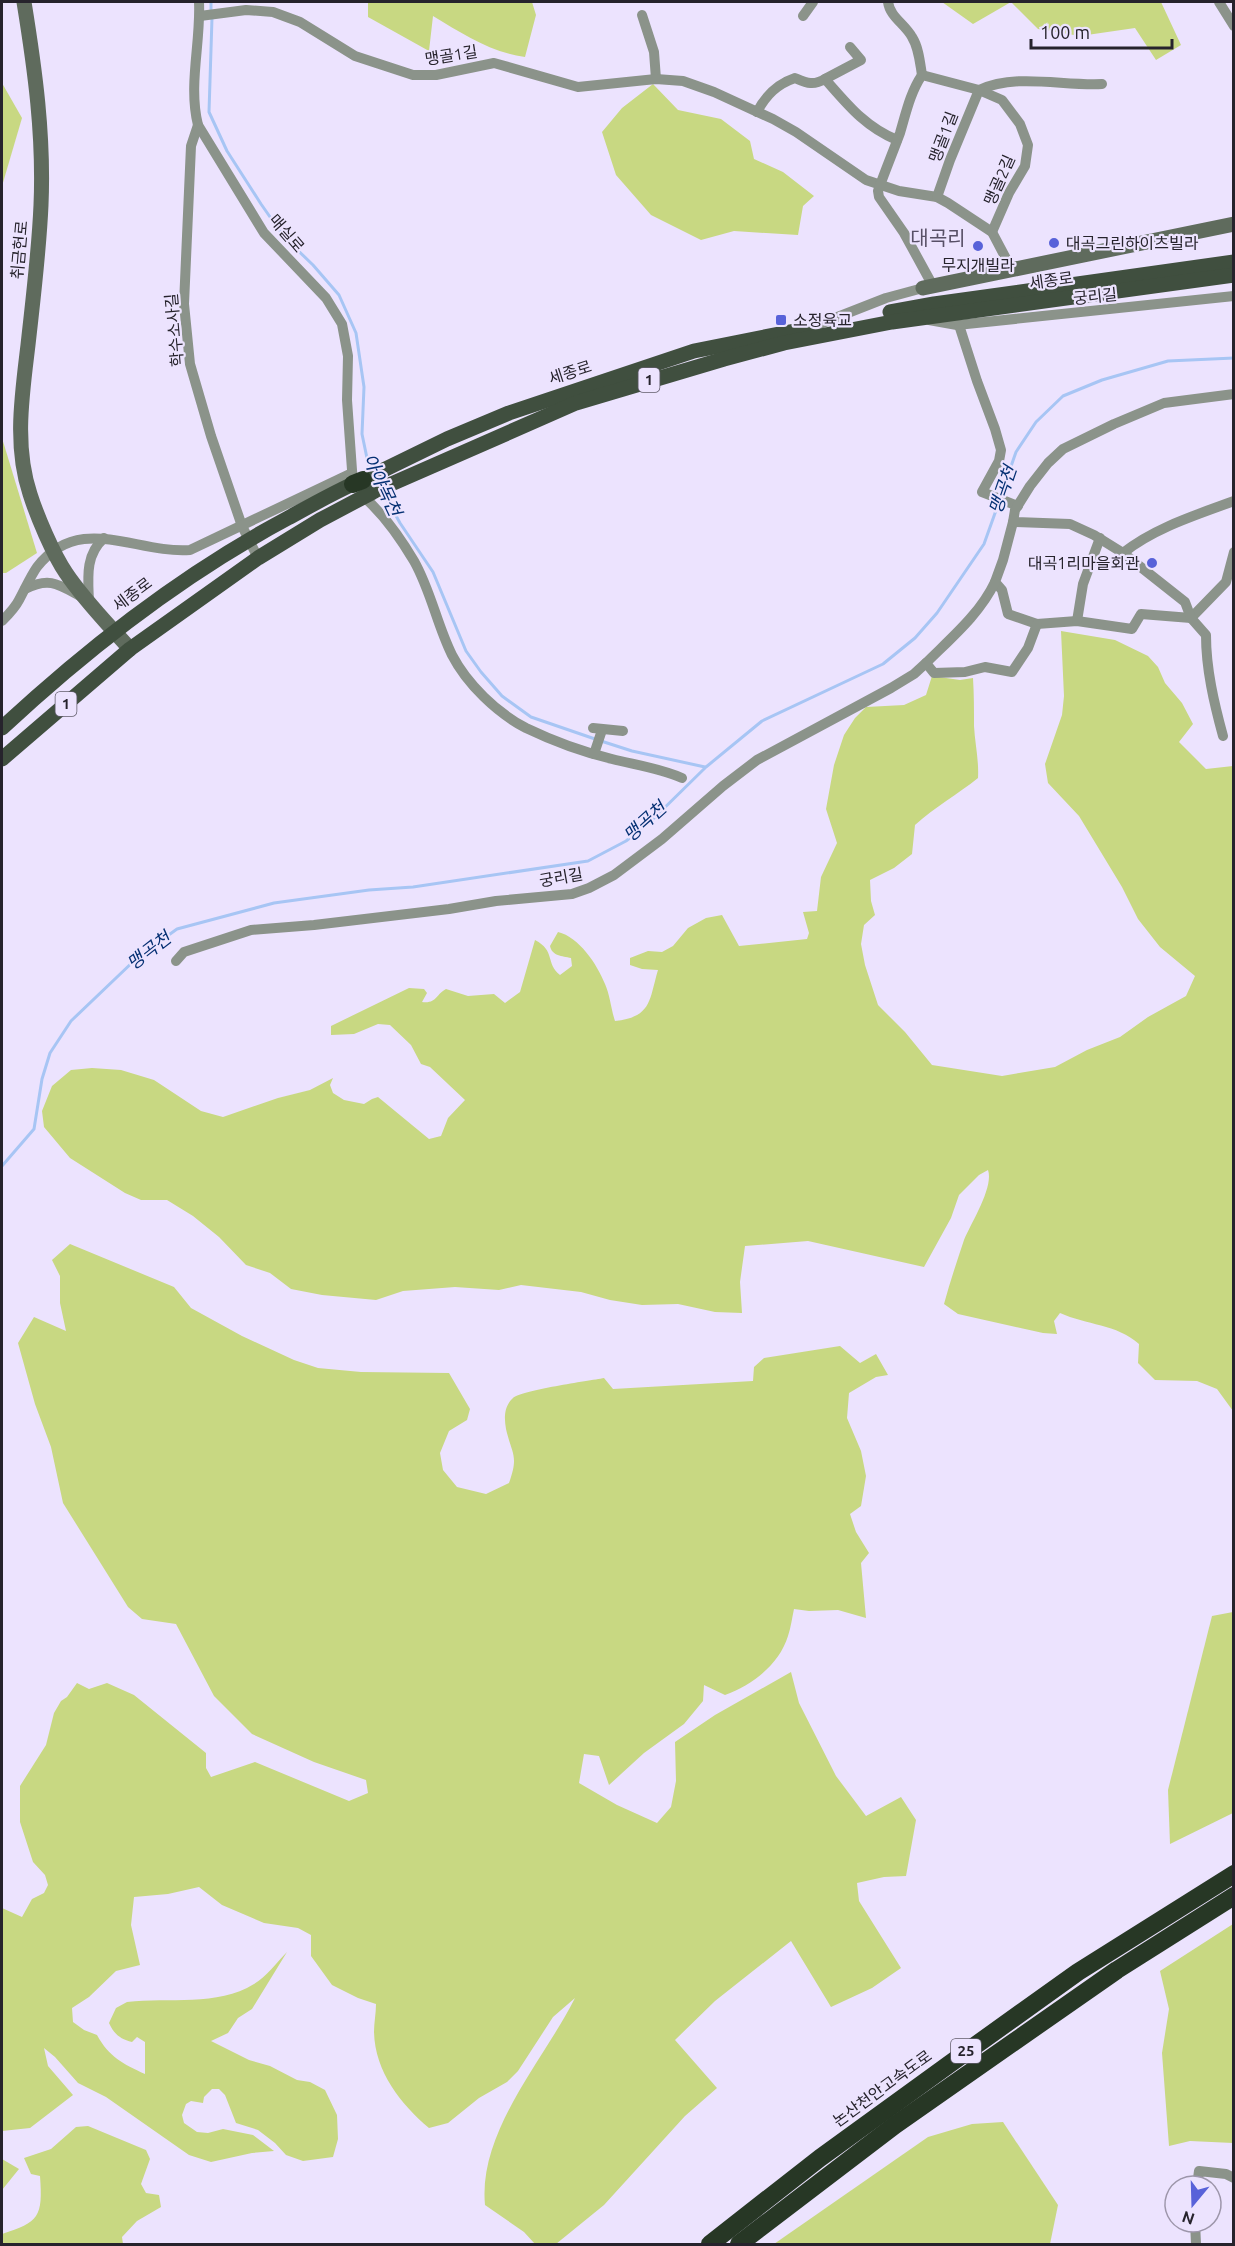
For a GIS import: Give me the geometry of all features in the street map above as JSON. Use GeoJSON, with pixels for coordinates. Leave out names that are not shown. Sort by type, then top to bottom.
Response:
{"type":"FeatureCollection","features":[{"type":"Feature","properties":{"kind":"highway","name":"논산천안고속도로"},"geometry":{"type":"LineString","coordinates":[[710,2244],[820,2158],[1078,1972],[1233,1874]]}},
{"type":"Feature","properties":{"kind":"highway","name":"25"},"geometry":{"type":"LineString","coordinates":[[739,2244],[914,2112],[1117,1970],[1233,1896]]}},
{"type":"Feature","properties":{"kind":"main road","name":"취금헌로"},"geometry":{"type":"LineString","coordinates":[[24,2],[37,81],[41,140],[41,193],[37,267],[22,394],[20,432],[23,462],[30,494],[53,552],[66,574],[130,649]]}},
{"type":"Feature","properties":{"kind":"main road"},"geometry":{"type":"LineString","coordinates":[[928,287],[1011,268],[1233,224]]}},
{"type":"Feature","properties":{"kind":"main road","name":"세종로"},"geometry":{"type":"LineString","coordinates":[[2,759],[130,649],[258,558],[320,520],[382,470],[509,413],[694,351],[934,304],[1233,262]]}},
{"type":"Feature","properties":{"kind":"main road","name":"세종로"},"geometry":{"type":"LineString","coordinates":[[2,728],[35,697],[115,632],[245,533],[361,485],[393,483],[576,403],[645,381],[784,343],[917,318],[1233,275]]}},
{"type":"Feature","properties":{"kind":"street","name":"매실로"},"geometry":{"type":"LineString","coordinates":[[199,2],[194,107],[198,125],[264,233],[326,298],[342,324],[348,356],[347,400],[361,485]]}},
{"type":"Feature","properties":{"kind":"street"},"geometry":{"type":"LineString","coordinates":[[803,16],[813,2]]}},
{"type":"Feature","properties":{"kind":"street"},"geometry":{"type":"LineString","coordinates":[[812,327],[886,298],[928,287],[909,242],[879,197],[878,191],[909,102],[922,75],[914,40],[906,26],[894,17],[888,2]]}},
{"type":"Feature","properties":{"kind":"street"},"geometry":{"type":"LineString","coordinates":[[1219,2],[1233,26]]}},
{"type":"Feature","properties":{"kind":"street","name":"맹골1길"},"geometry":{"type":"LineString","coordinates":[[200,16],[246,10],[273,12],[309,27],[355,56],[413,75],[436,75],[494,63],[578,87],[656,79],[683,81],[757,112],[796,132],[866,180],[899,191],[937,197],[971,216],[992,232],[1011,268]]}},
{"type":"Feature","properties":{"kind":"street"},"geometry":{"type":"LineString","coordinates":[[642,15],[654,52],[656,79]]}},
{"type":"Feature","properties":{"kind":"street"},"geometry":{"type":"LineString","coordinates":[[757,112],[763,99],[785,82],[795,78],[809,84],[817,84],[861,60],[850,47]]}},
{"type":"Feature","properties":{"kind":"street","name":"맹골2길"},"geometry":{"type":"LineString","coordinates":[[922,75],[979,90],[1002,100],[1020,124],[1028,145],[1025,166],[1009,193],[992,232]]}},
{"type":"Feature","properties":{"kind":"street"},"geometry":{"type":"LineString","coordinates":[[825,79],[857,116],[880,133],[897,140]]}},
{"type":"Feature","properties":{"kind":"street"},"geometry":{"type":"LineString","coordinates":[[979,90],[1003,82],[1102,84]]}},
{"type":"Feature","properties":{"kind":"street","name":"맹골1길"},"geometry":{"type":"LineString","coordinates":[[937,197],[979,90]]}},
{"type":"Feature","properties":{"kind":"street","name":"학수소사길"},"geometry":{"type":"LineString","coordinates":[[198,125],[191,146],[184,304],[190,364],[211,436],[245,533],[258,558]]}},
{"type":"Feature","properties":{"kind":"street","name":"궁리길"},"geometry":{"type":"LineString","coordinates":[[917,318],[959,325],[1233,297]]}},
{"type":"Feature","properties":{"kind":"street"},"geometry":{"type":"LineString","coordinates":[[959,325],[1001,450],[999,460],[982,492],[1018,506]]}},
{"type":"Feature","properties":{"kind":"street","name":"궁리길"},"geometry":{"type":"LineString","coordinates":[[176,961],[184,952],[251,930],[314,925],[496,901],[572,894],[590,888],[614,874],[662,839],[757,760],[891,688],[914,674],[926,663],[989,594],[1003,560],[1018,506],[1048,463],[1063,449],[1164,403],[1233,394]]}},
{"type":"Feature","properties":{"kind":"street"},"geometry":{"type":"LineString","coordinates":[[361,485],[414,561],[453,656],[471,681],[496,707],[525,727],[594,754],[660,769],[682,778]]}},
{"type":"Feature","properties":{"kind":"street"},"geometry":{"type":"LineString","coordinates":[[1123,553],[1136,543],[1170,526],[1233,501]]}},
{"type":"Feature","properties":{"kind":"street"},"geometry":{"type":"LineString","coordinates":[[1013,522],[1070,524],[1100,538],[1123,553],[1159,584],[1185,602],[1191,618],[1206,635],[1212,695],[1223,736]]}},
{"type":"Feature","properties":{"kind":"street"},"geometry":{"type":"LineString","coordinates":[[2,621],[19,602],[38,567],[53,552],[78,539],[104,538],[172,552],[190,550],[245,533]]}},
{"type":"Feature","properties":{"kind":"street"},"geometry":{"type":"LineString","coordinates":[[89,601],[88,570],[92,555],[104,538]]}},
{"type":"Feature","properties":{"kind":"street"},"geometry":{"type":"LineString","coordinates":[[1077,621],[1083,584],[1100,538]]}},
{"type":"Feature","properties":{"kind":"street"},"geometry":{"type":"LineString","coordinates":[[995,582],[1002,590],[1008,614],[1037,624],[1077,621],[1132,629],[1141,614],[1191,618],[1230,581],[1233,552]]}},
{"type":"Feature","properties":{"kind":"street"},"geometry":{"type":"LineString","coordinates":[[25,589],[38,582],[50,583],[63,587],[89,601]]}},
{"type":"Feature","properties":{"kind":"street"},"geometry":{"type":"LineString","coordinates":[[926,663],[934,673],[965,672],[985,667],[1012,672],[1028,648],[1037,624]]}},
{"type":"Feature","properties":{"kind":"street"},"geometry":{"type":"LineString","coordinates":[[594,754],[597,729],[623,731]]}},
{"type":"Feature","properties":{"kind":"street"},"geometry":{"type":"LineString","coordinates":[[1199,2174],[1199,2171],[1226,2174],[1233,2178]]}},
{"type":"Feature","properties":{"kind":"green space"},"geometry":{"type":"Polygon","coordinates":[[[368,2],[532,2],[536,15],[525,57],[488,47],[433,16],[429,51],[368,17],[368,2]]]}},
{"type":"Feature","properties":{"kind":"green space"},"geometry":{"type":"Polygon","coordinates":[[[942,2],[1011,2],[973,24],[942,2]]]}},
{"type":"Feature","properties":{"kind":"green space"},"geometry":{"type":"Polygon","coordinates":[[[1011,2],[1161,2],[1181,45],[1156,60],[1135,28],[1080,36],[1038,29],[1011,2]]]}},
{"type":"Feature","properties":{"kind":"green space"},"geometry":{"type":"Polygon","coordinates":[[[2,83],[22,118],[2,186],[2,83]]]}},
{"type":"Feature","properties":{"kind":"green space"},"geometry":{"type":"Polygon","coordinates":[[[653,84],[678,110],[721,119],[750,141],[754,159],[783,172],[814,196],[803,206],[798,235],[734,231],[701,240],[651,215],[616,175],[602,132],[622,108],[653,84]]]}},
{"type":"Feature","properties":{"kind":"green space"},"geometry":{"type":"Polygon","coordinates":[[[2,438],[37,553],[6,573],[2,573],[2,438]]]}},
{"type":"Feature","properties":{"kind":"green space"},"geometry":{"type":"Polygon","coordinates":[[[1061,631],[1115,640],[1148,656],[1158,667],[1165,683],[1182,703],[1193,724],[1179,742],[1206,769],[1233,766],[1233,1411],[1217,1389],[1197,1381],[1155,1380],[1138,1363],[1139,1344],[1121,1332],[1060,1313],[1054,1321],[1057,1334],[1043,1333],[958,1314],[944,1304],[964,1240],[988,1186],[988,1170],[979,1175],[959,1195],[951,1218],[924,1267],[808,1241],[745,1246],[740,1282],[742,1313],[715,1312],[678,1304],[642,1305],[581,1292],[521,1285],[499,1290],[455,1287],[403,1291],[376,1300],[322,1295],[291,1289],[270,1273],[246,1265],[219,1237],[193,1216],[167,1200],[141,1200],[125,1193],[70,1158],[44,1127],[42,1111],[52,1086],[71,1070],[92,1068],[121,1070],[154,1080],[201,1111],[223,1117],[278,1098],[310,1090],[333,1078],[330,1085],[333,1093],[344,1100],[364,1104],[378,1097],[429,1139],[441,1136],[448,1118],[465,1100],[430,1067],[421,1064],[411,1045],[390,1025],[378,1024],[354,1034],[331,1035],[331,1026],[409,988],[424,989],[427,993],[422,1002],[431,1002],[446,989],[468,996],[494,994],[505,1003],[520,992],[535,940],[546,948],[555,971],[560,975],[572,966],[571,958],[558,955],[551,949],[550,946],[558,932],[573,939],[592,960],[607,988],[615,1021],[636,1016],[642,1011],[650,998],[658,970],[642,969],[630,965],[630,958],[648,951],[662,952],[673,946],[688,928],[706,918],[722,915],[739,946],[807,939],[809,933],[803,912],[817,911],[821,877],[837,843],[826,809],[834,765],[844,735],[855,718],[866,707],[904,705],[926,695],[932,676],[960,680],[973,678],[978,778],[915,825],[912,854],[894,868],[870,880],[871,901],[875,915],[864,925],[861,944],[878,1005],[905,1032],[932,1065],[1002,1076],[1055,1067],[1087,1050],[1120,1037],[1148,1017],[1186,996],[1195,976],[1160,947],[1138,919],[1122,887],[1079,816],[1048,783],[1045,764],[1062,715],[1064,696],[1061,631]]]}},
{"type":"Feature","properties":{"kind":"green space"},"geometry":{"type":"Polygon","coordinates":[[[70,1244],[174,1287],[191,1308],[242,1336],[294,1360],[318,1368],[361,1372],[449,1373],[470,1409],[467,1420],[449,1431],[440,1453],[443,1470],[457,1487],[486,1494],[509,1483],[514,1460],[506,1429],[505,1412],[513,1398],[529,1392],[604,1378],[613,1389],[753,1381],[754,1367],[764,1358],[840,1346],[860,1363],[876,1354],[888,1375],[876,1377],[849,1393],[847,1418],[861,1451],[866,1476],[861,1506],[850,1514],[856,1532],[869,1553],[861,1563],[866,1618],[838,1610],[794,1609],[784,1646],[763,1673],[745,1686],[725,1695],[704,1685],[703,1701],[684,1724],[644,1753],[609,1785],[599,1756],[584,1754],[579,1783],[617,1805],[657,1823],[671,1807],[676,1781],[675,1742],[715,1715],[791,1672],[799,1703],[836,1776],[866,1816],[901,1797],[916,1820],[906,1876],[884,1877],[857,1883],[859,1901],[901,1968],[872,1988],[831,2007],[791,1941],[715,2001],[675,2040],[717,2088],[685,2116],[604,2205],[556,2244],[535,2244],[524,2232],[485,2205],[486,2177],[492,2150],[502,2123],[575,1998],[553,2017],[518,2071],[507,2082],[479,2098],[448,2123],[429,2128],[400,2098],[384,2074],[374,2032],[376,2004],[332,1985],[311,1956],[311,1935],[298,1928],[264,1923],[222,1905],[199,1887],[168,1894],[134,1897],[131,1925],[140,1965],[116,1971],[89,1997],[72,2008],[73,2022],[97,2035],[106,2049],[117,2059],[145,2074],[145,2042],[137,2037],[132,2042],[128,2041],[115,2033],[109,2023],[116,2008],[127,2002],[192,2000],[224,1996],[240,1991],[263,1977],[287,1952],[252,2009],[238,2018],[228,2033],[211,2041],[249,2060],[270,2066],[297,2080],[310,2082],[325,2090],[337,2115],[338,2139],[333,2157],[303,2161],[286,2155],[258,2130],[236,2123],[225,2095],[219,2089],[212,2089],[204,2097],[203,2103],[191,2101],[186,2104],[182,2115],[184,2123],[197,2132],[208,2133],[223,2129],[253,2135],[274,2151],[252,2153],[211,2162],[189,2155],[106,2097],[78,2083],[44,2048],[48,2066],[73,2095],[30,2128],[2,2131],[2,1908],[22,1917],[32,1899],[44,1893],[48,1885],[45,1875],[33,1862],[20,1822],[20,1786],[46,1745],[54,1713],[77,1683],[89,1689],[107,1683],[134,1695],[206,1753],[206,1768],[211,1777],[255,1762],[349,1801],[368,1793],[366,1780],[314,1762],[252,1734],[214,1696],[176,1624],[142,1619],[128,1607],[63,1503],[51,1447],[35,1404],[18,1343],[34,1317],[66,1331],[60,1303],[60,1276],[52,1260],[70,1244]]]}},
{"type":"Feature","properties":{"kind":"green space"},"geometry":{"type":"Polygon","coordinates":[[[1233,1612],[1233,1813],[1170,1844],[1168,1790],[1212,1616],[1233,1612]]]}},
{"type":"Feature","properties":{"kind":"green space"},"geometry":{"type":"Polygon","coordinates":[[[1233,1924],[1233,2143],[1190,2141],[1169,2146],[1162,2053],[1169,2009],[1160,1971],[1233,1924]]]}},
{"type":"Feature","properties":{"kind":"green space"},"geometry":{"type":"Polygon","coordinates":[[[1003,2122],[1058,2205],[1050,2244],[774,2244],[928,2137],[972,2124],[1003,2122]]]}},
{"type":"Feature","properties":{"kind":"green space"},"geometry":{"type":"Polygon","coordinates":[[[88,2126],[146,2150],[150,2159],[141,2184],[146,2193],[159,2195],[161,2207],[137,2221],[122,2237],[123,2244],[2,2244],[2,2234],[24,2226],[36,2216],[39,2209],[40,2176],[31,2174],[24,2158],[51,2149],[76,2127],[88,2126]]]}},
{"type":"Feature","properties":{"kind":"green space"},"geometry":{"type":"Polygon","coordinates":[[[2,2159],[19,2169],[2,2190],[2,2159]]]}},
{"type":"Feature","properties":{"kind":"waterway","name":"아야목천"},"geometry":{"type":"LineString","coordinates":[[211,2],[211,12]]}},
{"type":"Feature","properties":{"kind":"waterway","name":"아야목천"},"geometry":{"type":"LineString","coordinates":[[212,18],[209,112],[227,151],[284,237],[339,295],[356,333],[364,387],[362,434],[371,470]]}},
{"type":"Feature","properties":{"kind":"waterway","name":"맹곡천"},"geometry":{"type":"LineString","coordinates":[[1001,495],[1016,452],[1036,422],[1063,396],[1102,380],[1168,361],[1234,358]]}},
{"type":"Feature","properties":{"kind":"waterway","name":"아야목천"},"geometry":{"type":"LineString","coordinates":[[383,492],[400,523],[433,572],[466,651],[481,672],[502,696],[531,717],[595,739]]}},
{"type":"Feature","properties":{"kind":"waterway","name":"맹곡천"},"geometry":{"type":"LineString","coordinates":[[2,1166],[34,1129],[42,1079],[50,1053],[71,1021],[138,957],[177,929],[274,903],[369,890],[413,887],[588,861],[626,841],[650,822],[706,767],[762,721],[883,664],[915,638],[937,613],[984,544],[999,502]]}},
{"type":"Feature","properties":{"kind":"waterway","name":"아야목천"},"geometry":{"type":"LineString","coordinates":[[601,741],[632,751],[705,767]]}},
{"type":"Feature","properties":{"kind":"place","name":"대곡그린하이츠빌라"},"geometry":{"type":"Point","coordinates":[1054,243]}},
{"type":"Feature","properties":{"kind":"place","name":"무지개빌라"},"geometry":{"type":"Point","coordinates":[978,246]}},
{"type":"Feature","properties":{"kind":"place","name":"소정육교"},"geometry":{"type":"Point","coordinates":[781,320]}},
{"type":"Feature","properties":{"kind":"place","name":"대곡1리마을회관"},"geometry":{"type":"Point","coordinates":[1152,563]}},
{"type":"Feature","properties":{"kind":"district","name":"대곡리"},"geometry":{"type":"Point","coordinates":[938,238]}}]}
